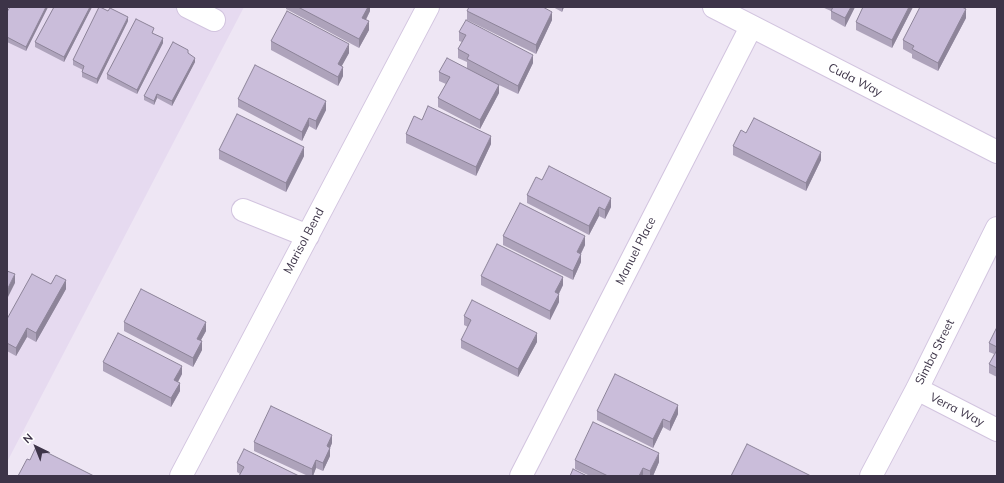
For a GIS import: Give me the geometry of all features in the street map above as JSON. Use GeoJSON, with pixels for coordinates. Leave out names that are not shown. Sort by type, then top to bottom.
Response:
{"type":"FeatureCollection","features":[{"type":"Feature","properties":{"kind":"street"},"geometry":{"type":"LineString","coordinates":[[188,7],[214,20]]}},
{"type":"Feature","properties":{"kind":"street","name":"Marisol Bend"},"geometry":{"type":"LineString","coordinates":[[181,476],[428,7]]}},
{"type":"Feature","properties":{"kind":"street","name":"Cuda Way"},"geometry":{"type":"LineString","coordinates":[[714,7],[997,152]]}},
{"type":"Feature","properties":{"kind":"street","name":"Manuel Place"},"geometry":{"type":"LineString","coordinates":[[520,476],[751,27]]}},
{"type":"Feature","properties":{"kind":"street"},"geometry":{"type":"LineString","coordinates":[[243,210],[308,236]]}},
{"type":"Feature","properties":{"kind":"street","name":"Simba Street"},"geometry":{"type":"LineString","coordinates":[[871,476],[917,389],[997,228]]}},
{"type":"Feature","properties":{"kind":"street","name":"Verra Way"},"geometry":{"type":"LineString","coordinates":[[917,389],[997,430]]}},
{"type":"Feature","properties":{"kind":"shaded area"},"geometry":{"type":"Polygon","coordinates":[[[7,7],[244,7],[7,462],[7,7]]]}},
{"type":"Feature","properties":{"kind":"building"},"geometry":{"type":"Polygon","coordinates":[[[10,7],[46,7],[26,47],[7,37],[7,12],[10,7]]]}},
{"type":"Feature","properties":{"kind":"building"},"geometry":{"type":"Polygon","coordinates":[[[54,7],[90,7],[64,57],[35,42],[54,7]]]}},
{"type":"Feature","properties":{"kind":"building"},"geometry":{"type":"Polygon","coordinates":[[[99,7],[108,11],[110,8],[128,17],[97,79],[82,72],[84,66],[73,60],[99,7]]]}},
{"type":"Feature","properties":{"kind":"building"},"geometry":{"type":"Polygon","coordinates":[[[298,7],[368,7],[362,18],[369,21],[359,39],[298,7]]]}},
{"type":"Feature","properties":{"kind":"building"},"geometry":{"type":"Polygon","coordinates":[[[469,7],[543,7],[552,12],[536,45],[467,11],[469,7]]]}},
{"type":"Feature","properties":{"kind":"building"},"geometry":{"type":"Polygon","coordinates":[[[833,7],[851,7],[845,18],[831,11],[833,7]]]}},
{"type":"Feature","properties":{"kind":"building"},"geometry":{"type":"Polygon","coordinates":[[[863,7],[909,7],[892,40],[856,22],[863,7]]]}},
{"type":"Feature","properties":{"kind":"building"},"geometry":{"type":"Polygon","coordinates":[[[920,7],[962,7],[966,9],[938,63],[912,49],[914,46],[903,40],[920,7]]]}},
{"type":"Feature","properties":{"kind":"building"},"geometry":{"type":"Polygon","coordinates":[[[287,11],[349,44],[338,64],[343,67],[338,77],[271,41],[287,11]]]}},
{"type":"Feature","properties":{"kind":"building"},"geometry":{"type":"Polygon","coordinates":[[[136,19],[154,28],[152,33],[163,38],[137,90],[107,74],[136,19]]]}},
{"type":"Feature","properties":{"kind":"building"},"geometry":{"type":"Polygon","coordinates":[[[466,20],[533,55],[518,86],[467,59],[469,55],[458,49],[466,35],[459,32],[466,20]]]}},
{"type":"Feature","properties":{"kind":"building"},"geometry":{"type":"Polygon","coordinates":[[[173,42],[188,50],[188,53],[195,58],[172,101],[157,94],[154,101],[144,96],[173,42]]]}},
{"type":"Feature","properties":{"kind":"building"},"geometry":{"type":"Polygon","coordinates":[[[447,58],[499,85],[480,120],[438,98],[450,77],[439,72],[447,58]]]}},
{"type":"Feature","properties":{"kind":"building"},"geometry":{"type":"Polygon","coordinates":[[[255,65],[326,101],[316,121],[309,118],[302,132],[238,99],[255,65]]]}},
{"type":"Feature","properties":{"kind":"building"},"geometry":{"type":"Polygon","coordinates":[[[428,106],[491,136],[476,167],[406,134],[414,116],[422,120],[428,106]]]}},
{"type":"Feature","properties":{"kind":"building"},"geometry":{"type":"Polygon","coordinates":[[[237,114],[304,147],[286,183],[219,150],[237,114]]]}},
{"type":"Feature","properties":{"kind":"building"},"geometry":{"type":"Polygon","coordinates":[[[754,118],[821,152],[806,183],[733,146],[741,130],[746,133],[754,118]]]}},
{"type":"Feature","properties":{"kind":"building"},"geometry":{"type":"Polygon","coordinates":[[[549,166],[611,198],[605,210],[599,207],[589,226],[527,195],[536,177],[542,180],[549,166]]]}},
{"type":"Feature","properties":{"kind":"building"},"geometry":{"type":"Polygon","coordinates":[[[520,203],[585,236],[577,252],[581,254],[573,271],[503,236],[520,203]]]}},
{"type":"Feature","properties":{"kind":"building"},"geometry":{"type":"Polygon","coordinates":[[[497,244],[563,277],[555,292],[559,294],[550,311],[481,276],[497,244]]]}},
{"type":"Feature","properties":{"kind":"building"},"geometry":{"type":"Polygon","coordinates":[[[7,271],[15,274],[7,290],[7,271]]]}},
{"type":"Feature","properties":{"kind":"building"},"geometry":{"type":"Polygon","coordinates":[[[32,274],[51,284],[56,275],[66,280],[36,333],[27,328],[16,348],[7,343],[7,319],[32,274]]]}},
{"type":"Feature","properties":{"kind":"building"},"geometry":{"type":"Polygon","coordinates":[[[141,289],[206,322],[197,339],[202,341],[193,358],[124,322],[141,289]]]}},
{"type":"Feature","properties":{"kind":"building"},"geometry":{"type":"Polygon","coordinates":[[[472,300],[537,333],[518,369],[461,340],[471,320],[464,316],[472,300]]]}},
{"type":"Feature","properties":{"kind":"building"},"geometry":{"type":"Polygon","coordinates":[[[997,327],[997,347],[989,343],[997,327]]]}},
{"type":"Feature","properties":{"kind":"building"},"geometry":{"type":"Polygon","coordinates":[[[118,333],[182,366],[174,380],[180,383],[171,398],[103,362],[118,333]]]}},
{"type":"Feature","properties":{"kind":"building"},"geometry":{"type":"Polygon","coordinates":[[[997,350],[997,368],[989,364],[997,350]]]}},
{"type":"Feature","properties":{"kind":"building"},"geometry":{"type":"Polygon","coordinates":[[[615,374],[678,405],[670,422],[663,419],[653,439],[597,411],[615,374]]]}},
{"type":"Feature","properties":{"kind":"building"},"geometry":{"type":"Polygon","coordinates":[[[271,406],[332,435],[327,446],[330,448],[323,463],[316,460],[312,469],[254,442],[271,406]]]}},
{"type":"Feature","properties":{"kind":"building"},"geometry":{"type":"Polygon","coordinates":[[[593,422],[659,453],[650,471],[643,468],[639,476],[608,476],[575,460],[593,422]]]}},
{"type":"Feature","properties":{"kind":"building"},"geometry":{"type":"Polygon","coordinates":[[[747,444],[811,476],[731,476],[747,444]]]}},
{"type":"Feature","properties":{"kind":"building"},"geometry":{"type":"Polygon","coordinates":[[[36,447],[94,476],[18,476],[27,459],[30,460],[36,447]]]}},
{"type":"Feature","properties":{"kind":"building"},"geometry":{"type":"Polygon","coordinates":[[[244,449],[299,476],[239,476],[244,467],[237,463],[244,449]]]}},
{"type":"Feature","properties":{"kind":"building"},"geometry":{"type":"Polygon","coordinates":[[[573,469],[587,476],[570,476],[573,469]]]}}]}
